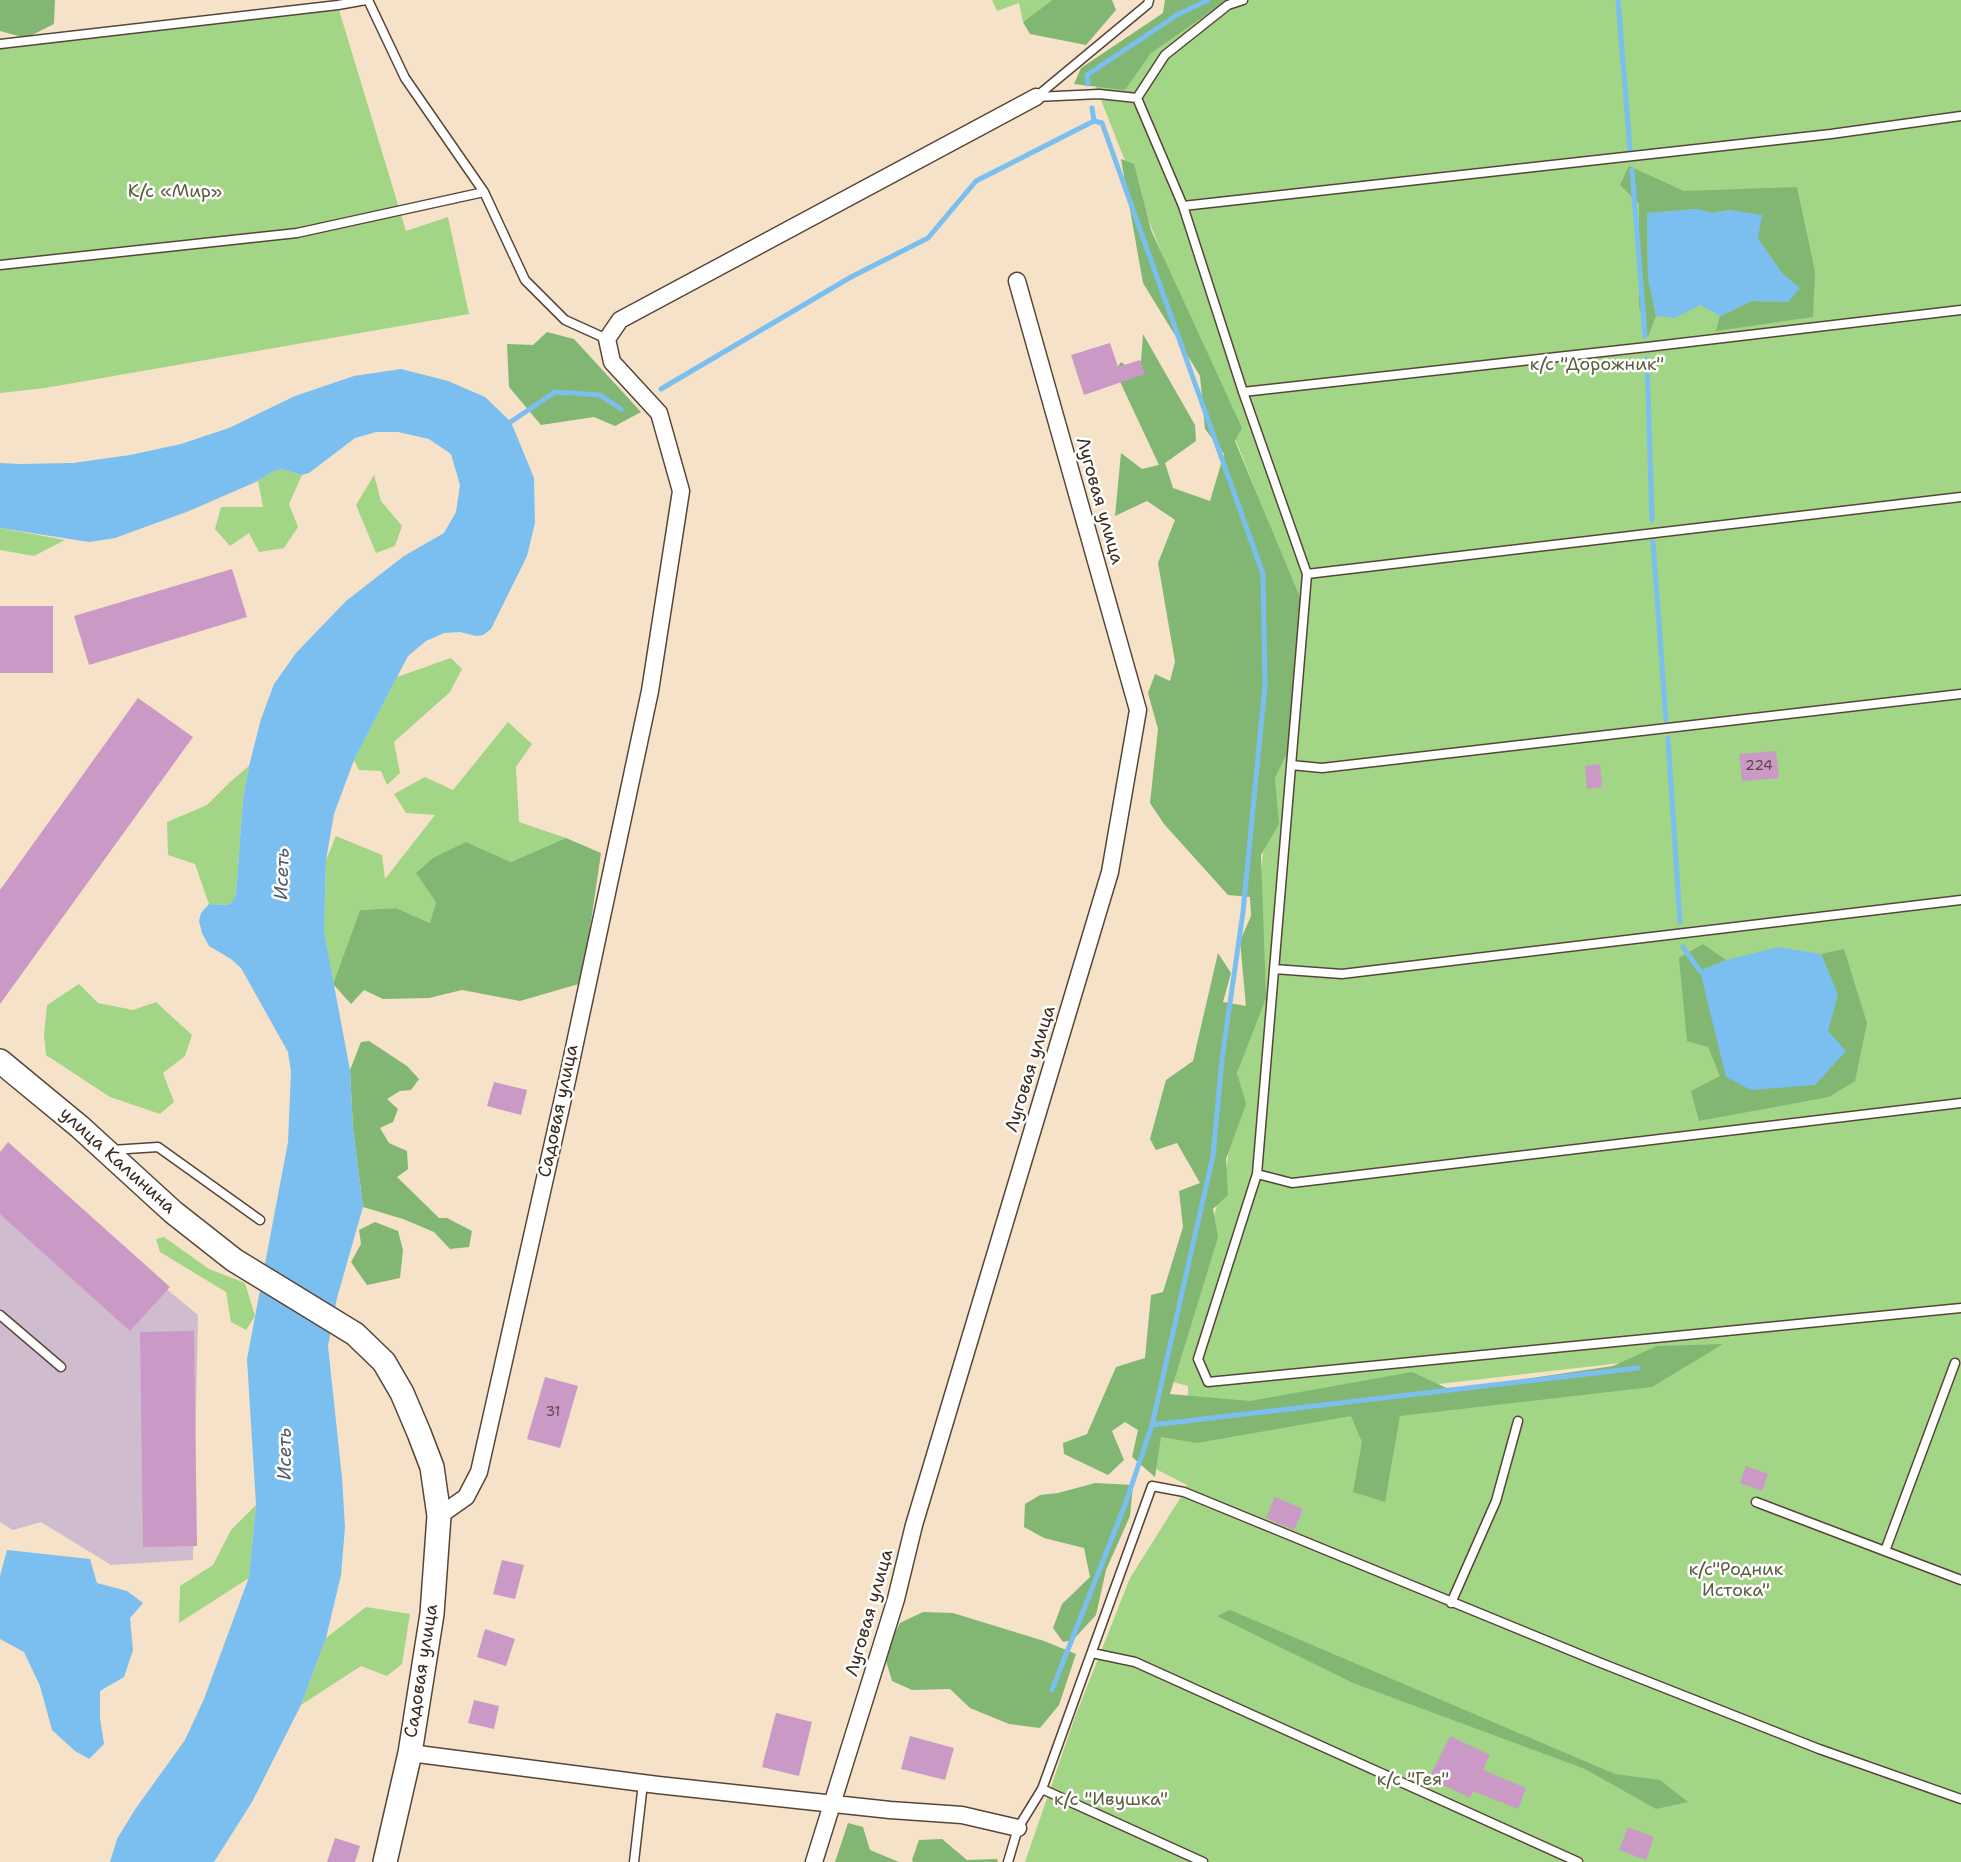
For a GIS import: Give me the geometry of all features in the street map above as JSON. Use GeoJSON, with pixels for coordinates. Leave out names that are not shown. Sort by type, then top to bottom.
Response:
{"type":"FeatureCollection","features":[{"type":"Feature","properties":{"kind":"main road","name":"улица Калинина"},"geometry":{"type":"LineString","coordinates":[[0,1061],[107,1151],[173,1212],[234,1260],[355,1334],[384,1362],[402,1393],[432,1467],[439,1516]]}},
{"type":"Feature","properties":{"kind":"main road","name":"Садовая улица"},"geometry":{"type":"LineString","coordinates":[[385,1862],[410,1753],[432,1614],[439,1516]]}},
{"type":"Feature","properties":{"kind":"street"},"geometry":{"type":"LineString","coordinates":[[607,339],[620,320],[1036,97]]}},
{"type":"Feature","properties":{"kind":"street","name":"Луговая улица"},"geometry":{"type":"LineString","coordinates":[[814,1862],[896,1599],[914,1525],[1111,872],[1138,710],[1017,281]]}},
{"type":"Feature","properties":{"kind":"street","name":"Садовая улица"},"geometry":{"type":"LineString","coordinates":[[439,1516],[466,1497],[479,1472],[568,1076],[650,691],[681,491],[659,413],[612,362],[607,339]]}},
{"type":"Feature","properties":{"kind":"street"},"geometry":{"type":"LineString","coordinates":[[410,1753],[643,1783],[962,1815],[1018,1828]]}},
{"type":"Feature","properties":{"kind":"lane"},"geometry":{"type":"LineString","coordinates":[[0,44],[367,0],[405,78],[484,192],[525,281],[565,320],[607,339]]}},
{"type":"Feature","properties":{"kind":"lane"},"geometry":{"type":"LineString","coordinates":[[1036,97],[1148,4],[1149,0]]}},
{"type":"Feature","properties":{"kind":"lane"},"geometry":{"type":"LineString","coordinates":[[1138,98],[1165,55],[1228,5],[1243,0]]}},
{"type":"Feature","properties":{"kind":"lane"},"geometry":{"type":"LineString","coordinates":[[1036,97],[1099,94],[1138,98]]}},
{"type":"Feature","properties":{"kind":"lane"},"geometry":{"type":"LineString","coordinates":[[1138,98],[1183,206],[1243,392],[1307,573],[1257,1174],[1198,1359],[1208,1382],[1961,1308]]}},
{"type":"Feature","properties":{"kind":"lane"},"geometry":{"type":"LineString","coordinates":[[1183,206],[1831,134],[1961,116]]}},
{"type":"Feature","properties":{"kind":"lane"},"geometry":{"type":"LineString","coordinates":[[0,265],[297,233],[484,192]]}},
{"type":"Feature","properties":{"kind":"lane"},"geometry":{"type":"LineString","coordinates":[[1243,392],[1961,310]]}},
{"type":"Feature","properties":{"kind":"lane"},"geometry":{"type":"LineString","coordinates":[[1307,573],[1961,497]]}},
{"type":"Feature","properties":{"kind":"lane"},"geometry":{"type":"LineString","coordinates":[[1291,765],[1322,768],[1961,694]]}},
{"type":"Feature","properties":{"kind":"lane"},"geometry":{"type":"LineString","coordinates":[[1274,969],[1342,974],[1961,900]]}},
{"type":"Feature","properties":{"kind":"lane"},"geometry":{"type":"LineString","coordinates":[[1257,1174],[1292,1183],[1961,1103]]}},
{"type":"Feature","properties":{"kind":"lane"},"geometry":{"type":"LineString","coordinates":[[107,1151],[158,1147],[260,1220]]}},
{"type":"Feature","properties":{"kind":"lane"},"geometry":{"type":"LineString","coordinates":[[0,1315],[61,1367]]}},
{"type":"Feature","properties":{"kind":"lane"},"geometry":{"type":"LineString","coordinates":[[1885,1551],[1955,1363]]}},
{"type":"Feature","properties":{"kind":"lane"},"geometry":{"type":"LineString","coordinates":[[1451,1603],[1496,1501],[1518,1421]]}},
{"type":"Feature","properties":{"kind":"lane"},"geometry":{"type":"LineString","coordinates":[[1008,1862],[1018,1828],[1042,1789],[1152,1486],[1184,1492],[1451,1603],[1819,1749],[1961,1798]]}},
{"type":"Feature","properties":{"kind":"lane"},"geometry":{"type":"LineString","coordinates":[[1756,1502],[1961,1580]]}},
{"type":"Feature","properties":{"kind":"lane"},"geometry":{"type":"LineString","coordinates":[[1092,1653],[1135,1662],[1578,1862]]}},
{"type":"Feature","properties":{"kind":"lane"},"geometry":{"type":"LineString","coordinates":[[634,1862],[643,1783]]}},
{"type":"Feature","properties":{"kind":"lane"},"geometry":{"type":"LineString","coordinates":[[1042,1789],[1203,1862]]}},
{"type":"Feature","properties":{"kind":"shaded area"},"geometry":{"type":"Polygon","coordinates":[[[0,1152],[198,1315],[193,1560],[111,1565],[41,1522],[13,1530],[0,1522],[0,1152]]]}},
{"type":"Feature","properties":{"kind":"green space"},"geometry":{"type":"Polygon","coordinates":[[[0,0],[55,0],[54,24],[26,38],[0,31],[0,0]]]}},
{"type":"Feature","properties":{"kind":"green space","name":"К/с «Мир»"},"geometry":{"type":"Polygon","coordinates":[[[336,0],[406,231],[448,217],[469,314],[45,388],[0,393],[0,39],[336,0]]]}},
{"type":"Feature","properties":{"kind":"green space"},"geometry":{"type":"Polygon","coordinates":[[[992,0],[1052,0],[1023,22],[1019,3],[997,11],[992,0]]]}},
{"type":"Feature","properties":{"kind":"green space"},"geometry":{"type":"Polygon","coordinates":[[[1052,0],[1112,0],[1116,10],[1086,45],[1030,34],[1023,22],[1052,0]]]}},
{"type":"Feature","properties":{"kind":"green space"},"geometry":{"type":"Polygon","coordinates":[[[1165,0],[1238,0],[1210,12],[1151,53],[1125,90],[1074,84],[1081,68],[1163,13],[1165,0]]]}},
{"type":"Feature","properties":{"kind":"green space","name":"к/с \"Дорожник\""},"geometry":{"type":"Polygon","coordinates":[[[1170,0],[1961,0],[1961,1862],[1025,1862],[1075,1717],[1130,1578],[1187,1485],[1152,1467],[1159,1432],[1650,1371],[1672,1357],[1188,1413],[1188,1386],[1173,1382],[1227,1164],[1294,587],[1093,80],[1199,10],[1170,0]]]}},
{"type":"Feature","properties":{"kind":"green space"},"geometry":{"type":"Polygon","coordinates":[[[1121,159],[1134,164],[1151,230],[1242,428],[1235,441],[1301,600],[1288,751],[1275,778],[1279,824],[1261,855],[1266,998],[1237,1073],[1246,1104],[1226,1159],[1228,1195],[1213,1209],[1218,1237],[1170,1394],[1250,1401],[1412,1372],[1451,1390],[1613,1366],[1657,1346],[1723,1344],[1652,1387],[1400,1416],[1385,1502],[1353,1492],[1362,1442],[1351,1416],[1197,1443],[1161,1437],[1155,1477],[1132,1457],[1138,1430],[1125,1422],[1112,1431],[1124,1460],[1108,1475],[1064,1454],[1063,1443],[1087,1434],[1116,1367],[1145,1358],[1151,1295],[1163,1292],[1183,1227],[1179,1191],[1200,1183],[1177,1143],[1156,1150],[1150,1139],[1166,1080],[1193,1061],[1218,953],[1231,973],[1223,1002],[1246,1006],[1240,941],[1251,916],[1250,897],[1228,895],[1164,824],[1150,803],[1158,729],[1148,693],[1155,674],[1170,681],[1175,662],[1158,563],[1175,520],[1147,501],[1115,516],[1121,453],[1142,469],[1159,465],[1115,371],[1121,362],[1140,376],[1143,334],[1195,425],[1196,441],[1165,463],[1173,488],[1210,501],[1224,454],[1205,429],[1200,376],[1143,283],[1121,159]]]}},
{"type":"Feature","properties":{"kind":"green space"},"geometry":{"type":"Polygon","coordinates":[[[1629,166],[1684,191],[1797,187],[1815,272],[1813,317],[1716,331],[1720,316],[1752,301],[1788,302],[1799,288],[1782,273],[1758,239],[1730,210],[1713,213],[1697,209],[1647,213],[1648,277],[1656,316],[1648,337],[1639,306],[1639,204],[1620,185],[1629,166]]]}},
{"type":"Feature","properties":{"kind":"green space"},"geometry":{"type":"Polygon","coordinates":[[[547,332],[574,339],[641,412],[615,426],[594,417],[541,425],[509,387],[507,344],[533,345],[547,332]]]}},
{"type":"Feature","properties":{"kind":"green space"},"geometry":{"type":"Polygon","coordinates":[[[281,469],[302,475],[289,504],[298,527],[284,548],[259,552],[249,533],[230,546],[215,529],[221,507],[263,507],[258,481],[281,469]]]}},
{"type":"Feature","properties":{"kind":"green space"},"geometry":{"type":"Polygon","coordinates":[[[374,475],[381,501],[402,526],[395,546],[376,553],[356,505],[374,475]]]}},
{"type":"Feature","properties":{"kind":"green space"},"geometry":{"type":"Polygon","coordinates":[[[0,528],[65,540],[34,556],[0,550],[0,528]]]}},
{"type":"Feature","properties":{"kind":"green space"},"geometry":{"type":"Polygon","coordinates":[[[451,658],[462,669],[450,692],[394,742],[400,773],[387,785],[381,771],[359,770],[354,760],[397,677],[451,658]]]}},
{"type":"Feature","properties":{"kind":"green space"},"geometry":{"type":"Polygon","coordinates":[[[508,722],[532,744],[516,767],[519,822],[566,838],[511,862],[466,842],[436,902],[430,923],[396,908],[360,910],[333,984],[324,932],[326,860],[336,836],[382,855],[385,879],[435,815],[406,813],[394,794],[425,777],[453,790],[508,722]]]}},
{"type":"Feature","properties":{"kind":"green space"},"geometry":{"type":"Polygon","coordinates":[[[249,766],[243,799],[236,894],[228,905],[209,904],[195,864],[168,855],[167,822],[207,805],[249,766]]]}},
{"type":"Feature","properties":{"kind":"green space"},"geometry":{"type":"Polygon","coordinates":[[[566,838],[601,853],[582,983],[520,1001],[462,990],[429,998],[383,999],[364,990],[351,1004],[333,984],[360,910],[396,908],[430,923],[436,902],[416,873],[433,858],[466,842],[511,862],[566,838]]]}},
{"type":"Feature","properties":{"kind":"green space"},"geometry":{"type":"Polygon","coordinates":[[[1703,944],[1726,960],[1700,971],[1845,1051],[1827,1031],[1838,995],[1821,954],[1844,949],[1867,1023],[1855,1081],[1829,1097],[1699,1121],[1691,1091],[1720,1076],[1708,1047],[1687,1041],[1679,958],[1703,944]]]}},
{"type":"Feature","properties":{"kind":"green space"},"geometry":{"type":"Polygon","coordinates":[[[79,984],[98,1003],[133,1010],[156,1002],[192,1035],[185,1056],[163,1073],[174,1102],[160,1114],[110,1097],[46,1055],[44,1035],[47,1005],[79,984]]]}},
{"type":"Feature","properties":{"kind":"green space"},"geometry":{"type":"Polygon","coordinates":[[[369,1041],[407,1066],[419,1079],[411,1090],[400,1091],[387,1099],[398,1109],[393,1122],[380,1128],[389,1143],[407,1151],[408,1169],[397,1177],[439,1218],[447,1218],[472,1231],[469,1247],[450,1249],[434,1232],[363,1207],[353,1129],[350,1070],[361,1042],[369,1041]]]}},
{"type":"Feature","properties":{"kind":"green space"},"geometry":{"type":"Polygon","coordinates":[[[375,1222],[398,1231],[403,1250],[400,1278],[367,1285],[351,1262],[361,1244],[359,1230],[375,1222]]]}},
{"type":"Feature","properties":{"kind":"green space"},"geometry":{"type":"Polygon","coordinates":[[[164,1237],[209,1269],[245,1283],[255,1316],[246,1330],[231,1322],[226,1292],[160,1252],[156,1239],[164,1237]]]}},
{"type":"Feature","properties":{"kind":"green space"},"geometry":{"type":"Polygon","coordinates":[[[1095,1483],[1133,1485],[1130,1516],[1106,1570],[1096,1615],[1073,1640],[1063,1642],[1053,1628],[1062,1604],[1090,1577],[1084,1548],[1044,1538],[1024,1527],[1025,1504],[1040,1495],[1095,1483]]]}},
{"type":"Feature","properties":{"kind":"green space"},"geometry":{"type":"Polygon","coordinates":[[[256,1505],[249,1578],[179,1623],[180,1586],[213,1565],[231,1530],[256,1505]]]}},
{"type":"Feature","properties":{"kind":"green space"},"geometry":{"type":"Polygon","coordinates":[[[366,1607],[410,1614],[402,1664],[387,1676],[361,1666],[301,1705],[326,1638],[366,1607]]]}},
{"type":"Feature","properties":{"kind":"green space"},"geometry":{"type":"Polygon","coordinates":[[[1230,1610],[1615,1774],[1660,1780],[1688,1802],[1656,1809],[1585,1769],[1353,1683],[1217,1616],[1230,1610]]]}},
{"type":"Feature","properties":{"kind":"green space"},"geometry":{"type":"Polygon","coordinates":[[[923,1612],[953,1613],[1044,1641],[1076,1654],[1059,1705],[1040,1728],[1009,1724],[970,1708],[950,1689],[912,1690],[892,1681],[884,1654],[900,1623],[923,1612]]]}},
{"type":"Feature","properties":{"kind":"green space"},"geometry":{"type":"Polygon","coordinates":[[[848,1823],[863,1827],[870,1850],[899,1862],[835,1862],[848,1823]]]}},
{"type":"Feature","properties":{"kind":"green space"},"geometry":{"type":"Polygon","coordinates":[[[942,1839],[967,1860],[997,1859],[998,1862],[913,1862],[919,1840],[942,1839]]]}},
{"type":"Feature","properties":{"kind":"water"},"geometry":{"type":"Polygon","coordinates":[[[1697,209],[1713,213],[1730,210],[1762,215],[1758,239],[1782,273],[1800,288],[1788,302],[1752,301],[1720,316],[1700,305],[1675,318],[1656,316],[1648,277],[1647,213],[1697,209]]]}},
{"type":"Feature","properties":{"kind":"water","name":"Исеть"},"geometry":{"type":"Polygon","coordinates":[[[401,369],[448,381],[485,397],[511,422],[534,478],[535,523],[527,556],[491,629],[476,636],[460,632],[444,633],[426,641],[408,656],[354,760],[334,814],[326,860],[324,932],[350,1070],[353,1129],[363,1207],[337,1298],[328,1346],[345,1527],[341,1575],[326,1638],[301,1705],[252,1802],[214,1862],[110,1862],[117,1839],[185,1740],[204,1699],[249,1577],[256,1505],[247,1359],[288,1142],[291,1072],[288,1052],[241,968],[209,946],[199,921],[201,913],[209,904],[228,905],[236,894],[243,799],[261,719],[274,684],[296,653],[346,601],[404,556],[444,533],[456,512],[460,485],[451,454],[429,439],[398,432],[376,432],[355,438],[309,473],[302,475],[281,469],[189,511],[115,538],[89,542],[0,528],[0,463],[73,463],[181,444],[229,428],[295,396],[354,376],[401,369]]]}},
{"type":"Feature","properties":{"kind":"water"},"geometry":{"type":"Polygon","coordinates":[[[1779,947],[1821,954],[1838,995],[1828,1031],[1846,1051],[1815,1085],[1751,1090],[1726,1077],[1700,971],[1726,960],[1779,947]]]}},
{"type":"Feature","properties":{"kind":"water"},"geometry":{"type":"Polygon","coordinates":[[[7,1550],[90,1559],[97,1583],[127,1591],[143,1603],[130,1618],[133,1650],[124,1677],[100,1691],[104,1744],[89,1759],[75,1751],[52,1730],[40,1686],[24,1652],[0,1639],[0,1576],[7,1550]]]}},
{"type":"Feature","properties":{"kind":"building"},"geometry":{"type":"Polygon","coordinates":[[[1110,343],[1118,367],[1140,360],[1145,374],[1084,395],[1071,355],[1110,343]]]}},
{"type":"Feature","properties":{"kind":"building"},"geometry":{"type":"Polygon","coordinates":[[[232,569],[247,617],[89,665],[74,616],[232,569]]]}},
{"type":"Feature","properties":{"kind":"building"},"geometry":{"type":"Polygon","coordinates":[[[0,606],[53,606],[53,673],[0,673],[0,606]]]}},
{"type":"Feature","properties":{"kind":"building"},"geometry":{"type":"Polygon","coordinates":[[[138,698],[193,737],[0,1004],[0,890],[138,698]]]}},
{"type":"Feature","properties":{"kind":"building"},"geometry":{"type":"Polygon","coordinates":[[[1776,751],[1779,778],[1742,781],[1739,754],[1776,751]]]}},
{"type":"Feature","properties":{"kind":"building"},"geometry":{"type":"Polygon","coordinates":[[[1600,764],[1602,787],[1587,789],[1585,766],[1600,764]]]}},
{"type":"Feature","properties":{"kind":"building"},"geometry":{"type":"Polygon","coordinates":[[[494,1082],[527,1090],[521,1115],[487,1106],[494,1082]]]}},
{"type":"Feature","properties":{"kind":"building"},"geometry":{"type":"Polygon","coordinates":[[[8,1142],[170,1287],[130,1331],[0,1214],[0,1152],[8,1142]]]}},
{"type":"Feature","properties":{"kind":"building"},"geometry":{"type":"Polygon","coordinates":[[[194,1331],[197,1546],[143,1547],[140,1332],[194,1331]]]}},
{"type":"Feature","properties":{"kind":"building"},"geometry":{"type":"Polygon","coordinates":[[[545,1377],[578,1386],[560,1448],[527,1439],[545,1377]]]}},
{"type":"Feature","properties":{"kind":"building"},"geometry":{"type":"Polygon","coordinates":[[[1746,1466],[1768,1474],[1762,1491],[1740,1483],[1746,1466]]]}},
{"type":"Feature","properties":{"kind":"building"},"geometry":{"type":"Polygon","coordinates":[[[1275,1497],[1303,1509],[1294,1530],[1266,1518],[1275,1497]]]}},
{"type":"Feature","properties":{"kind":"building"},"geometry":{"type":"Polygon","coordinates":[[[502,1560],[524,1565],[515,1599],[493,1594],[502,1560]]]}},
{"type":"Feature","properties":{"kind":"building"},"geometry":{"type":"Polygon","coordinates":[[[485,1629],[515,1639],[506,1666],[477,1657],[485,1629]]]}},
{"type":"Feature","properties":{"kind":"building"},"geometry":{"type":"Polygon","coordinates":[[[474,1700],[499,1706],[494,1729],[468,1723],[474,1700]]]}},
{"type":"Feature","properties":{"kind":"building"},"geometry":{"type":"Polygon","coordinates":[[[776,1713],[812,1722],[799,1776],[762,1767],[776,1713]]]}},
{"type":"Feature","properties":{"kind":"building"},"geometry":{"type":"Polygon","coordinates":[[[910,1736],[954,1748],[945,1780],[901,1769],[910,1736]]]}},
{"type":"Feature","properties":{"kind":"building"},"geometry":{"type":"Polygon","coordinates":[[[1450,1736],[1490,1755],[1483,1770],[1526,1788],[1518,1809],[1473,1791],[1470,1798],[1429,1778],[1450,1736]]]}},
{"type":"Feature","properties":{"kind":"building"},"geometry":{"type":"Polygon","coordinates":[[[1628,1827],[1654,1837],[1646,1860],[1619,1850],[1628,1827]]]}},
{"type":"Feature","properties":{"kind":"building"},"geometry":{"type":"Polygon","coordinates":[[[335,1838],[360,1846],[355,1862],[327,1862],[335,1838]]]}},
{"type":"Feature","properties":{"kind":"waterway"},"geometry":{"type":"LineString","coordinates":[[1088,84],[1087,75],[1177,15],[1208,0]]}},
{"type":"Feature","properties":{"kind":"waterway"},"geometry":{"type":"LineString","coordinates":[[1618,0],[1630,150]]}},
{"type":"Feature","properties":{"kind":"waterway"},"geometry":{"type":"LineString","coordinates":[[1092,108],[1094,121]]}},
{"type":"Feature","properties":{"kind":"waterway"},"geometry":{"type":"LineString","coordinates":[[661,389],[851,277],[928,238],[976,181],[1094,121],[1102,123],[1263,574],[1265,685],[1243,912],[1222,1059],[1213,1156],[1152,1425],[1125,1505],[1052,1690]]}},
{"type":"Feature","properties":{"kind":"waterway"},"geometry":{"type":"LineString","coordinates":[[1632,170],[1645,336]]}},
{"type":"Feature","properties":{"kind":"waterway"},"geometry":{"type":"LineString","coordinates":[[1647,359],[1652,520]]}},
{"type":"Feature","properties":{"kind":"waterway"},"geometry":{"type":"LineString","coordinates":[[506,425],[555,392],[600,395],[621,409]]}},
{"type":"Feature","properties":{"kind":"waterway"},"geometry":{"type":"LineString","coordinates":[[1653,541],[1666,720]]}},
{"type":"Feature","properties":{"kind":"waterway"},"geometry":{"type":"LineString","coordinates":[[1668,738],[1680,922]]}},
{"type":"Feature","properties":{"kind":"waterway"},"geometry":{"type":"LineString","coordinates":[[1683,947],[1700,971]]}},
{"type":"Feature","properties":{"kind":"waterway"},"geometry":{"type":"LineString","coordinates":[[1152,1425],[1638,1368]]}},
{"type":"Feature","properties":{"kind":"park label","name":"к/с\"Родник Истока\""},"geometry":{"type":"Point","coordinates":[1736,1580]}},
{"type":"Feature","properties":{"kind":"park label","name":"к/с \"Гея\""},"geometry":{"type":"Point","coordinates":[1413,1780]}},
{"type":"Feature","properties":{"kind":"park label","name":"к/с \"Ивушка\""},"geometry":{"type":"Point","coordinates":[1111,1800]}}]}
